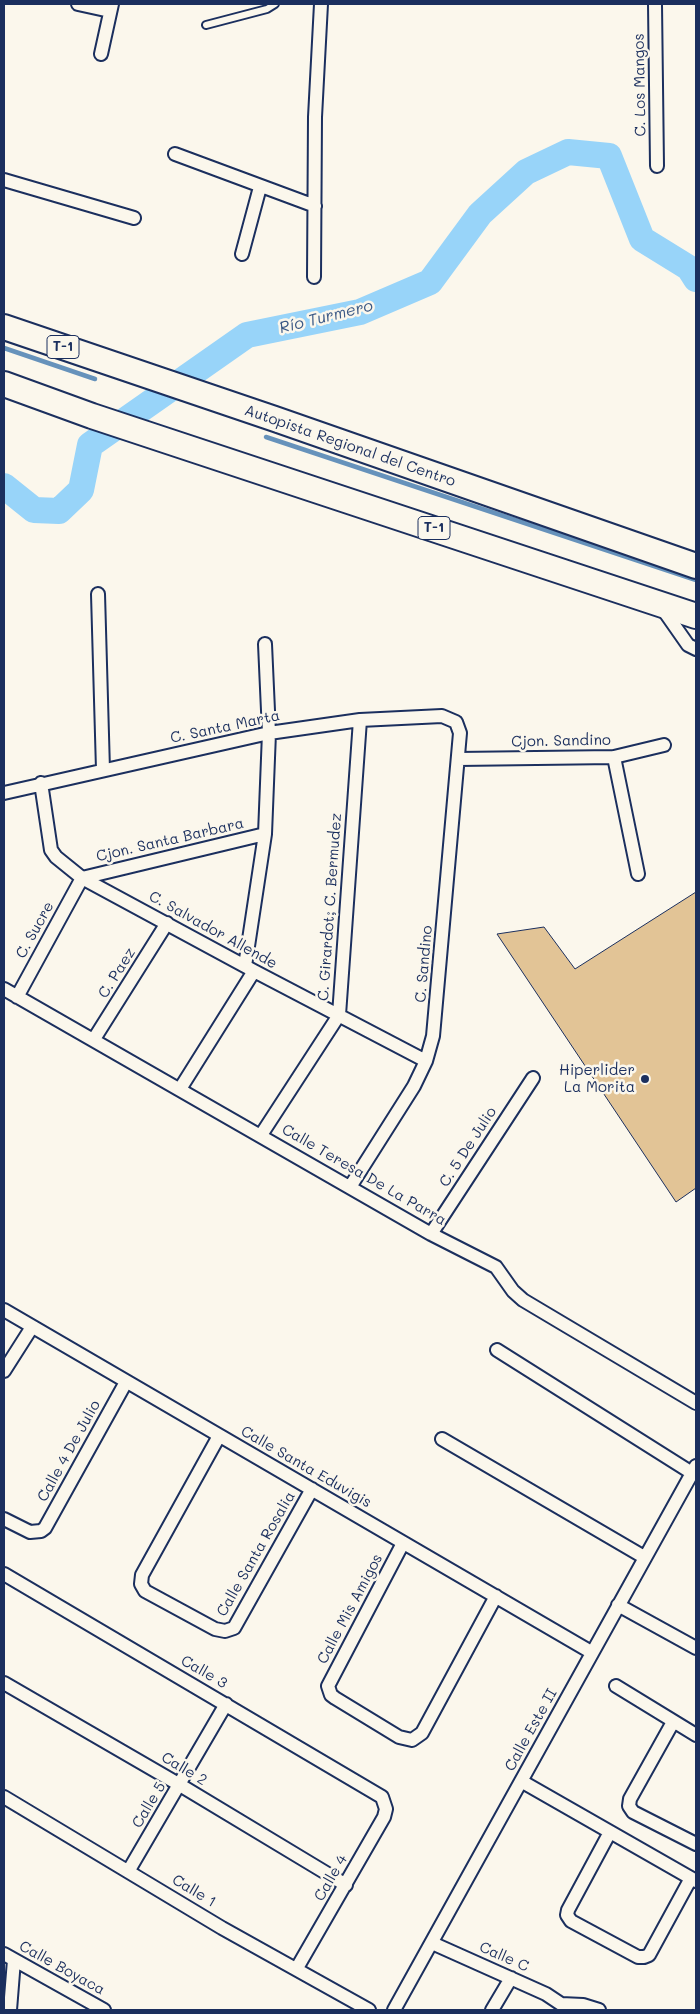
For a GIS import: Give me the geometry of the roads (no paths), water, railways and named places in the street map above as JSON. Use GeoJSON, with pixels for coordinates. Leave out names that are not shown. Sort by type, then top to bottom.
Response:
{"type":"FeatureCollection","features":[{"type":"Feature","properties":{"kind":"highway","name":"Autopista Regional del Centro"},"geometry":{"type":"LineString","coordinates":[[4,327],[696,566]]}},
{"type":"Feature","properties":{"kind":"highway","name":"T-1"},"geometry":{"type":"LineString","coordinates":[[4,384],[92,416],[696,616]]}},
{"type":"Feature","properties":{"kind":"street"},"geometry":{"type":"LineString","coordinates":[[78,4],[111,8],[101,54]]}},
{"type":"Feature","properties":{"kind":"street"},"geometry":{"type":"LineString","coordinates":[[314,277],[315,117],[320,4]]}},
{"type":"Feature","properties":{"kind":"street","name":"C. Los Mangos"},"geometry":{"type":"LineString","coordinates":[[655,4],[657,166]]}},
{"type":"Feature","properties":{"kind":"street"},"geometry":{"type":"LineString","coordinates":[[175,154],[315,206]]}},
{"type":"Feature","properties":{"kind":"street"},"geometry":{"type":"LineString","coordinates":[[4,180],[134,218]]}},
{"type":"Feature","properties":{"kind":"street"},"geometry":{"type":"LineString","coordinates":[[242,254],[260,187]]}},
{"type":"Feature","properties":{"kind":"street"},"geometry":{"type":"LineString","coordinates":[[98,594],[103,770]]}},
{"type":"Feature","properties":{"kind":"street"},"geometry":{"type":"LineString","coordinates":[[659,603],[688,645],[696,648]]}},
{"type":"Feature","properties":{"kind":"street"},"geometry":{"type":"LineString","coordinates":[[180,1089],[250,969],[265,834],[269,733],[265,644]]}},
{"type":"Feature","properties":{"kind":"street","name":"C. Santa Marta"},"geometry":{"type":"LineString","coordinates":[[4,793],[41,783],[269,733],[360,720],[442,716],[456,722]]}},
{"type":"Feature","properties":{"kind":"street","name":"C. Girardot; C. Bermudez"},"geometry":{"type":"LineString","coordinates":[[261,1135],[339,1015],[360,720]]}},
{"type":"Feature","properties":{"kind":"street","name":"C. Sandino"},"geometry":{"type":"LineString","coordinates":[[350,1187],[414,1086],[426,1061],[434,1036],[460,733],[456,722]]}},
{"type":"Feature","properties":{"kind":"street","name":"Cjon. Sandino"},"geometry":{"type":"LineString","coordinates":[[458,760],[614,757],[664,745]]}},
{"type":"Feature","properties":{"kind":"street"},"geometry":{"type":"LineString","coordinates":[[614,757],[638,874]]}},
{"type":"Feature","properties":{"kind":"street","name":"C. Salvador Allende"},"geometry":{"type":"LineString","coordinates":[[41,783],[52,850],[56,857],[82,878],[426,1061]]}},
{"type":"Feature","properties":{"kind":"street","name":"Cjon. Santa Barbara"},"geometry":{"type":"LineString","coordinates":[[82,878],[265,834]]}},
{"type":"Feature","properties":{"kind":"street","name":"C. Sucre"},"geometry":{"type":"LineString","coordinates":[[17,997],[82,878]]}},
{"type":"Feature","properties":{"kind":"street","name":"C. Paez"},"geometry":{"type":"LineString","coordinates":[[94,1039],[167,923]]}},
{"type":"Feature","properties":{"kind":"street","name":"Calle Teresa De La Parra"},"geometry":{"type":"LineString","coordinates":[[4,989],[431,1234],[496,1268],[513,1291],[523,1300],[696,1404]]}},
{"type":"Feature","properties":{"kind":"street","name":"C. 5 De Julio"},"geometry":{"type":"LineString","coordinates":[[431,1234],[533,1078]]}},
{"type":"Feature","properties":{"kind":"street","name":"Calle Santa Eduvigis"},"geometry":{"type":"LineString","coordinates":[[4,1310],[591,1652]]}},
{"type":"Feature","properties":{"kind":"street"},"geometry":{"type":"LineString","coordinates":[[4,1371],[32,1327]]}},
{"type":"Feature","properties":{"kind":"street"},"geometry":{"type":"LineString","coordinates":[[497,1350],[694,1470]]}},
{"type":"Feature","properties":{"kind":"street","name":"Calle 4 De Julio"},"geometry":{"type":"LineString","coordinates":[[4,1519],[25,1530],[36,1532],[45,1528],[126,1382]]}},
{"type":"Feature","properties":{"kind":"street","name":"Calle Santa Rosalia"},"geometry":{"type":"LineString","coordinates":[[219,1436],[142,1575],[141,1584],[145,1591],[215,1629],[225,1632],[234,1628],[312,1489]]}},
{"type":"Feature","properties":{"kind":"street"},"geometry":{"type":"LineString","coordinates":[[442,1439],[644,1557]]}},
{"type":"Feature","properties":{"kind":"street","name":"Calle Este II"},"geometry":{"type":"LineString","coordinates":[[394,2010],[591,1652],[694,1470]]}},
{"type":"Feature","properties":{"kind":"street","name":"Calle Mis Amigos"},"geometry":{"type":"LineString","coordinates":[[403,1543],[329,1681],[329,1691],[334,1698],[399,1737],[412,1740],[422,1733],[496,1596]]}},
{"type":"Feature","properties":{"kind":"street","name":"Calle 3"},"geometry":{"type":"LineString","coordinates":[[4,1574],[376,1792],[385,1803]]}},
{"type":"Feature","properties":{"kind":"street"},"geometry":{"type":"LineString","coordinates":[[618,1605],[696,1648]]}},
{"type":"Feature","properties":{"kind":"street","name":"Calle 2"},"geometry":{"type":"LineString","coordinates":[[4,1683],[180,1785],[346,1885]]}},
{"type":"Feature","properties":{"kind":"street"},"geometry":{"type":"LineString","coordinates":[[616,1686],[696,1735]]}},
{"type":"Feature","properties":{"kind":"street","name":"Calle 5"},"geometry":{"type":"LineString","coordinates":[[128,1870],[180,1785],[226,1704]]}},
{"type":"Feature","properties":{"kind":"street"},"geometry":{"type":"LineString","coordinates":[[673,1722],[630,1799],[629,1806],[633,1812],[696,1844]]}},
{"type":"Feature","properties":{"kind":"street"},"geometry":{"type":"LineString","coordinates":[[521,1781],[694,1880],[649,1954],[644,1957],[638,1957],[571,1921],[567,1915],[610,1832]]}},
{"type":"Feature","properties":{"kind":"street","name":"Calle 1"},"geometry":{"type":"LineString","coordinates":[[4,1797],[222,1928],[297,1968],[369,2010]]}},
{"type":"Feature","properties":{"kind":"street","name":"Calle 4"},"geometry":{"type":"LineString","coordinates":[[297,1968],[384,1817],[385,1803]]}},
{"type":"Feature","properties":{"kind":"street","name":"Calle C"},"geometry":{"type":"LineString","coordinates":[[432,1943],[511,1978],[564,2007],[583,2005],[599,2010]]}},
{"type":"Feature","properties":{"kind":"street"},"geometry":{"type":"LineString","coordinates":[[9,1957],[10,2010]]}},
{"type":"Feature","properties":{"kind":"street","name":"Calle Boyaca"},"geometry":{"type":"LineString","coordinates":[[9,1957],[104,2010]]}},
{"type":"Feature","properties":{"kind":"street"},"geometry":{"type":"LineString","coordinates":[[492,2010],[511,1978]]}},
{"type":"Feature","properties":{"kind":"lane"},"geometry":{"type":"LineString","coordinates":[[206,25],[267,9],[275,4]]}},
{"type":"Feature","properties":{"kind":"waterway","name":"Río Turmero"},"geometry":{"type":"LineString","coordinates":[[4,486],[34,510],[59,511],[81,490],[90,445],[247,335],[360,312],[430,282],[480,214],[526,172],[568,152],[609,156],[642,239],[689,268],[696,279]]}},
{"type":"Feature","properties":{"kind":"waterway"},"geometry":{"type":"LineString","coordinates":[[4,348],[95,379]]}},
{"type":"Feature","properties":{"kind":"waterway"},"geometry":{"type":"LineString","coordinates":[[266,437],[696,580]]}},
{"type":"Feature","properties":{"kind":"place","name":"Hiperlider La Morita"},"geometry":{"type":"Point","coordinates":[645,1079]}}]}
